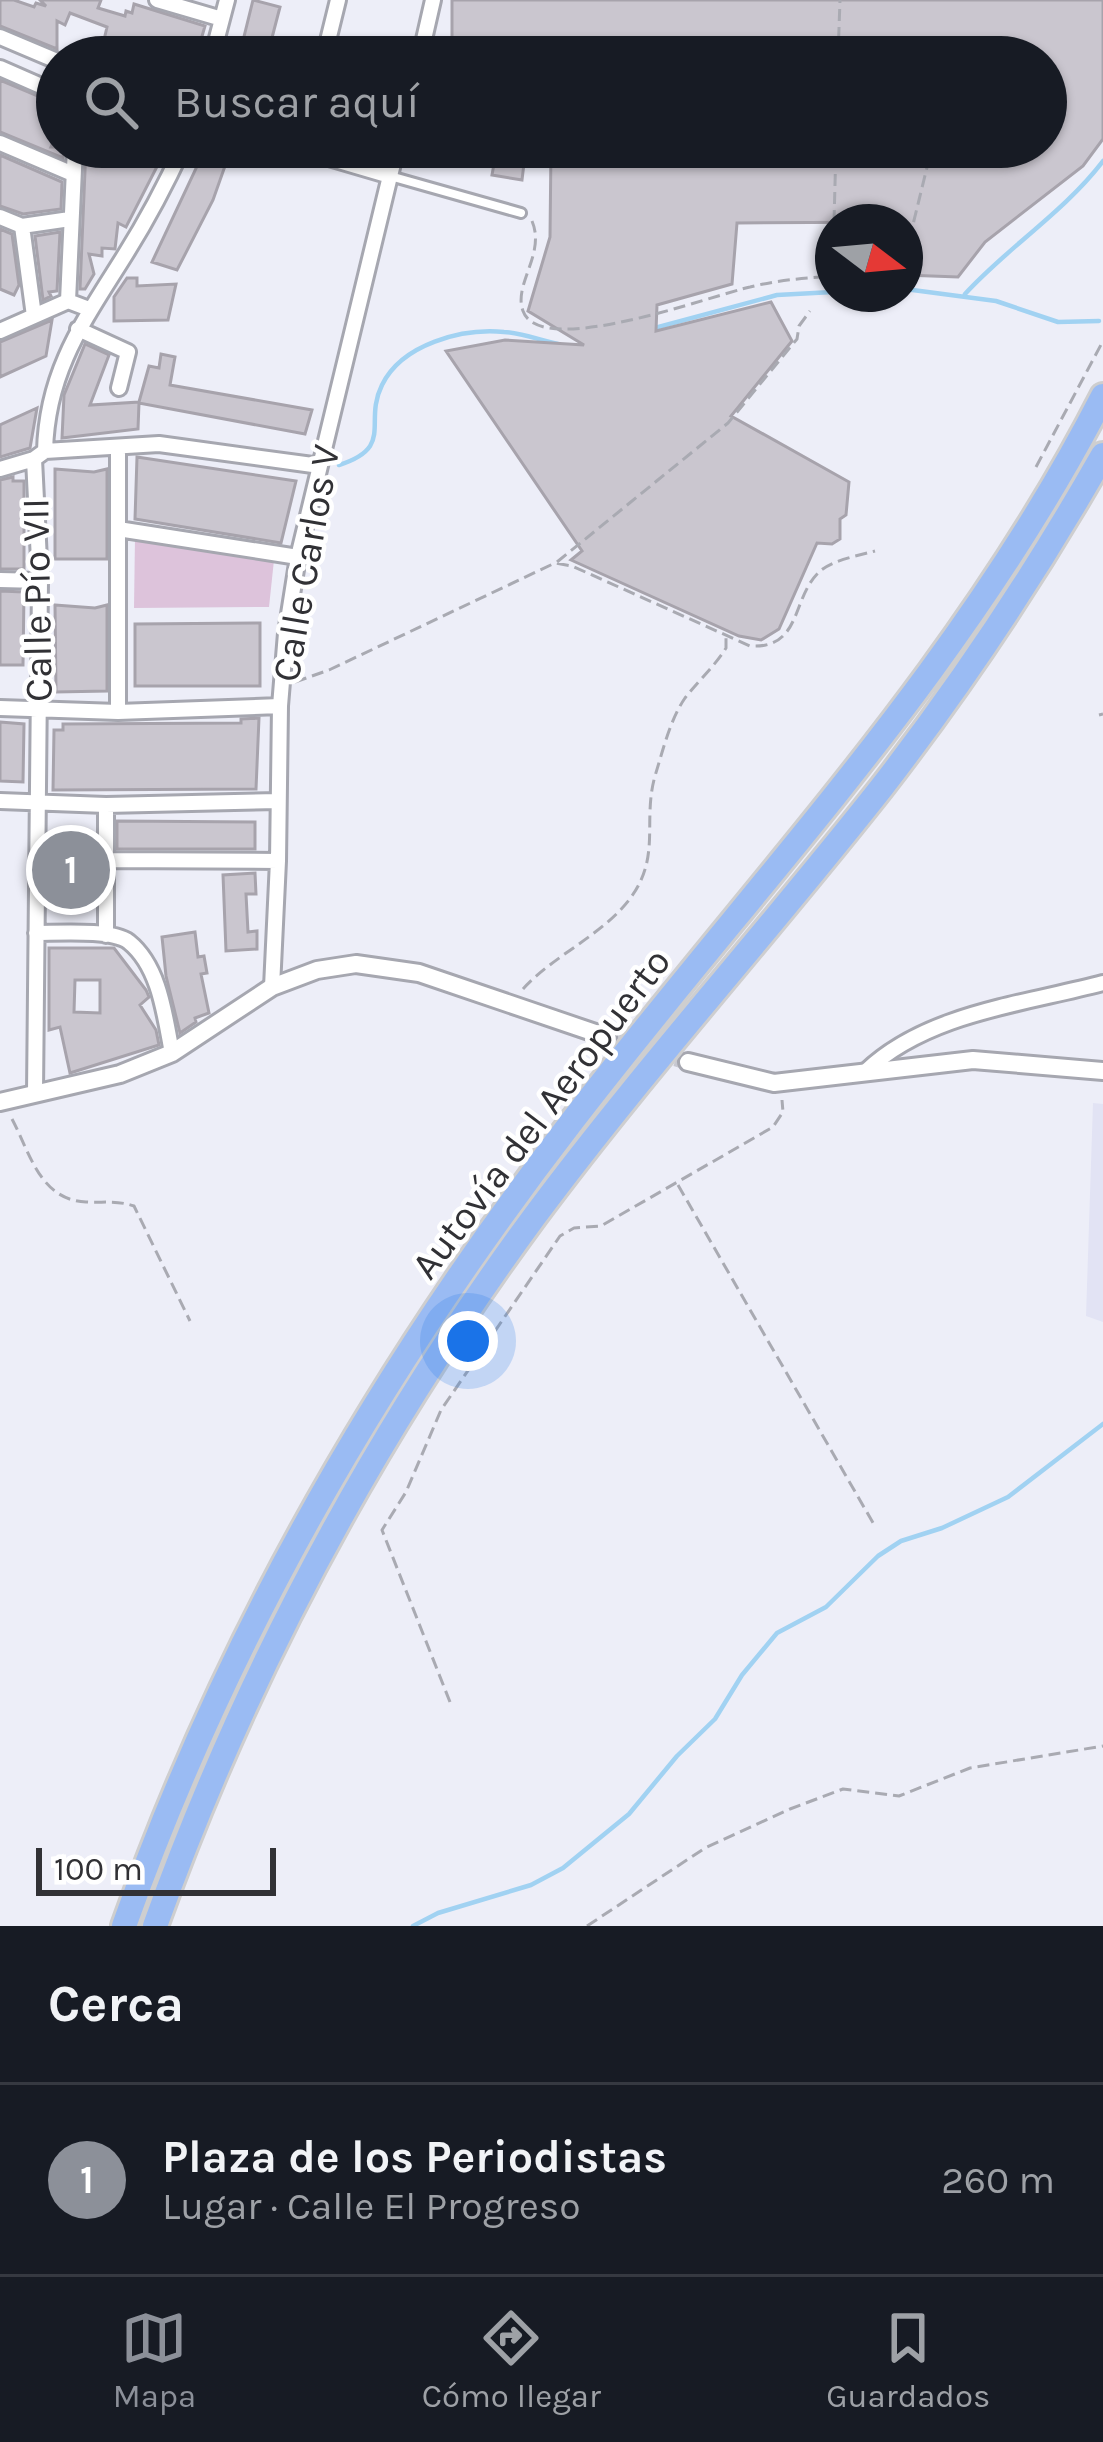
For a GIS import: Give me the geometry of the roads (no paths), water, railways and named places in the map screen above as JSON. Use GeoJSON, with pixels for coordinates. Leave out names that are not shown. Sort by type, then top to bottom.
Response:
{"type":"FeatureCollection","features":[{"type":"Feature","properties":{"kind":"highway","name":"Autovía del Aeropuerto"},"geometry":{"type":"LineString","coordinates":[[123,1926],[261,1603],[402,1360],[574,1119],[822,816],[954,644],[1069,460],[1103,396]]}},
{"type":"Feature","properties":{"kind":"highway","name":"Autovía del Aeropuerto"},"geometry":{"type":"LineString","coordinates":[[155,1926],[229,1738],[312,1568],[369,1467],[480,1293],[627,1096],[940,709],[1005,617],[1103,455]]}},
{"type":"Feature","properties":{"kind":"highway"},"geometry":{"type":"LineString","coordinates":[[172,1926],[229,1738]]}},
{"type":"Feature","properties":{"kind":"street"},"geometry":{"type":"LineString","coordinates":[[157,0],[222,19]]}},
{"type":"Feature","properties":{"kind":"street"},"geometry":{"type":"LineString","coordinates":[[218,36],[227,0]]}},
{"type":"Feature","properties":{"kind":"street"},"geometry":{"type":"LineString","coordinates":[[329,36],[338,0]]}},
{"type":"Feature","properties":{"kind":"street"},"geometry":{"type":"LineString","coordinates":[[425,36],[433,0]]}},
{"type":"Feature","properties":{"kind":"street"},"geometry":{"type":"LineString","coordinates":[[0,37],[36,52]]}},
{"type":"Feature","properties":{"kind":"street"},"geometry":{"type":"LineString","coordinates":[[0,68],[36,84]]}},
{"type":"Feature","properties":{"kind":"street"},"geometry":{"type":"LineString","coordinates":[[0,143],[36,158]]}},
{"type":"Feature","properties":{"kind":"street"},"geometry":{"type":"LineString","coordinates":[[59,168],[73,174]]}},
{"type":"Feature","properties":{"kind":"street"},"geometry":{"type":"LineString","coordinates":[[68,301],[73,168]]}},
{"type":"Feature","properties":{"kind":"street","name":"Calle Pío VII"},"geometry":{"type":"LineString","coordinates":[[35,1093],[39,455],[56,375],[172,168]]}},
{"type":"Feature","properties":{"kind":"street"},"geometry":{"type":"LineString","coordinates":[[364,168],[390,176]]}},
{"type":"Feature","properties":{"kind":"street","name":"Calle Carlos V"},"geometry":{"type":"LineString","coordinates":[[272,987],[280,706],[298,557],[392,168]]}},
{"type":"Feature","properties":{"kind":"street"},"geometry":{"type":"LineString","coordinates":[[0,217],[22,226],[70,219]]}},
{"type":"Feature","properties":{"kind":"street"},"geometry":{"type":"LineString","coordinates":[[22,226],[34,316]]}},
{"type":"Feature","properties":{"kind":"street"},"geometry":{"type":"LineString","coordinates":[[0,331],[68,301],[89,309]]}},
{"type":"Feature","properties":{"kind":"street"},"geometry":{"type":"LineString","coordinates":[[78,329],[128,352],[119,388]]}},
{"type":"Feature","properties":{"kind":"street"},"geometry":{"type":"LineString","coordinates":[[0,469],[39,455],[182,445],[320,466]]}},
{"type":"Feature","properties":{"kind":"street"},"geometry":{"type":"LineString","coordinates":[[118,448],[118,712]]}},
{"type":"Feature","properties":{"kind":"street"},"geometry":{"type":"LineString","coordinates":[[118,529],[298,557]]}},
{"type":"Feature","properties":{"kind":"street"},"geometry":{"type":"LineString","coordinates":[[0,580],[40,581]]}},
{"type":"Feature","properties":{"kind":"street"},"geometry":{"type":"LineString","coordinates":[[0,708],[118,712],[280,706]]}},
{"type":"Feature","properties":{"kind":"street"},"geometry":{"type":"LineString","coordinates":[[0,801],[106,805],[278,801]]}},
{"type":"Feature","properties":{"kind":"street"},"geometry":{"type":"LineString","coordinates":[[106,805],[106,935]]}},
{"type":"Feature","properties":{"kind":"street"},"geometry":{"type":"LineString","coordinates":[[105,860],[278,861]]}},
{"type":"Feature","properties":{"kind":"street"},"geometry":{"type":"LineString","coordinates":[[36,933],[106,935],[128,941],[159,985],[172,1053]]}},
{"type":"Feature","properties":{"kind":"street"},"geometry":{"type":"LineString","coordinates":[[2,1101],[120,1074],[172,1053],[272,987],[317,970],[356,964],[419,973],[607,1037]]}},
{"type":"Feature","properties":{"kind":"street"},"geometry":{"type":"LineString","coordinates":[[866,1071],[892,1046],[919,1034],[1103,983]]}},
{"type":"Feature","properties":{"kind":"street"},"geometry":{"type":"LineString","coordinates":[[688,1062],[774,1083],[973,1060],[1103,1071]]}},
{"type":"Feature","properties":{"kind":"lane"},"geometry":{"type":"LineString","coordinates":[[390,176],[521,213]]}},
{"type":"Feature","properties":{"kind":"waterway"},"geometry":{"type":"LineString","coordinates":[[965,294],[1071,197],[1103,161]]}},
{"type":"Feature","properties":{"kind":"waterway"},"geometry":{"type":"LineString","coordinates":[[923,291],[996,301],[1058,322],[1099,321]]}},
{"type":"Feature","properties":{"kind":"waterway"},"geometry":{"type":"LineString","coordinates":[[651,329],[777,295],[815,293]]}},
{"type":"Feature","properties":{"kind":"waterway"},"geometry":{"type":"LineString","coordinates":[[339,465],[367,450],[382,385],[418,349],[452,336],[488,331],[558,344]]}},
{"type":"Feature","properties":{"kind":"waterway"},"geometry":{"type":"LineString","coordinates":[[413,1926],[438,1913],[531,1885],[563,1868],[629,1814],[715,1719],[742,1675],[777,1633],[826,1607],[878,1556],[901,1541],[1008,1497],[1103,1424]]}},
{"type":"Feature","properties":{"kind":"tunnel"},"geometry":{"type":"LineString","coordinates":[[607,1037],[688,1062]]}},
{"type":"Feature","properties":{"kind":"place","name":"Plaza de los Periodistas"},"geometry":{"type":"Point","coordinates":[71,870]}}]}
